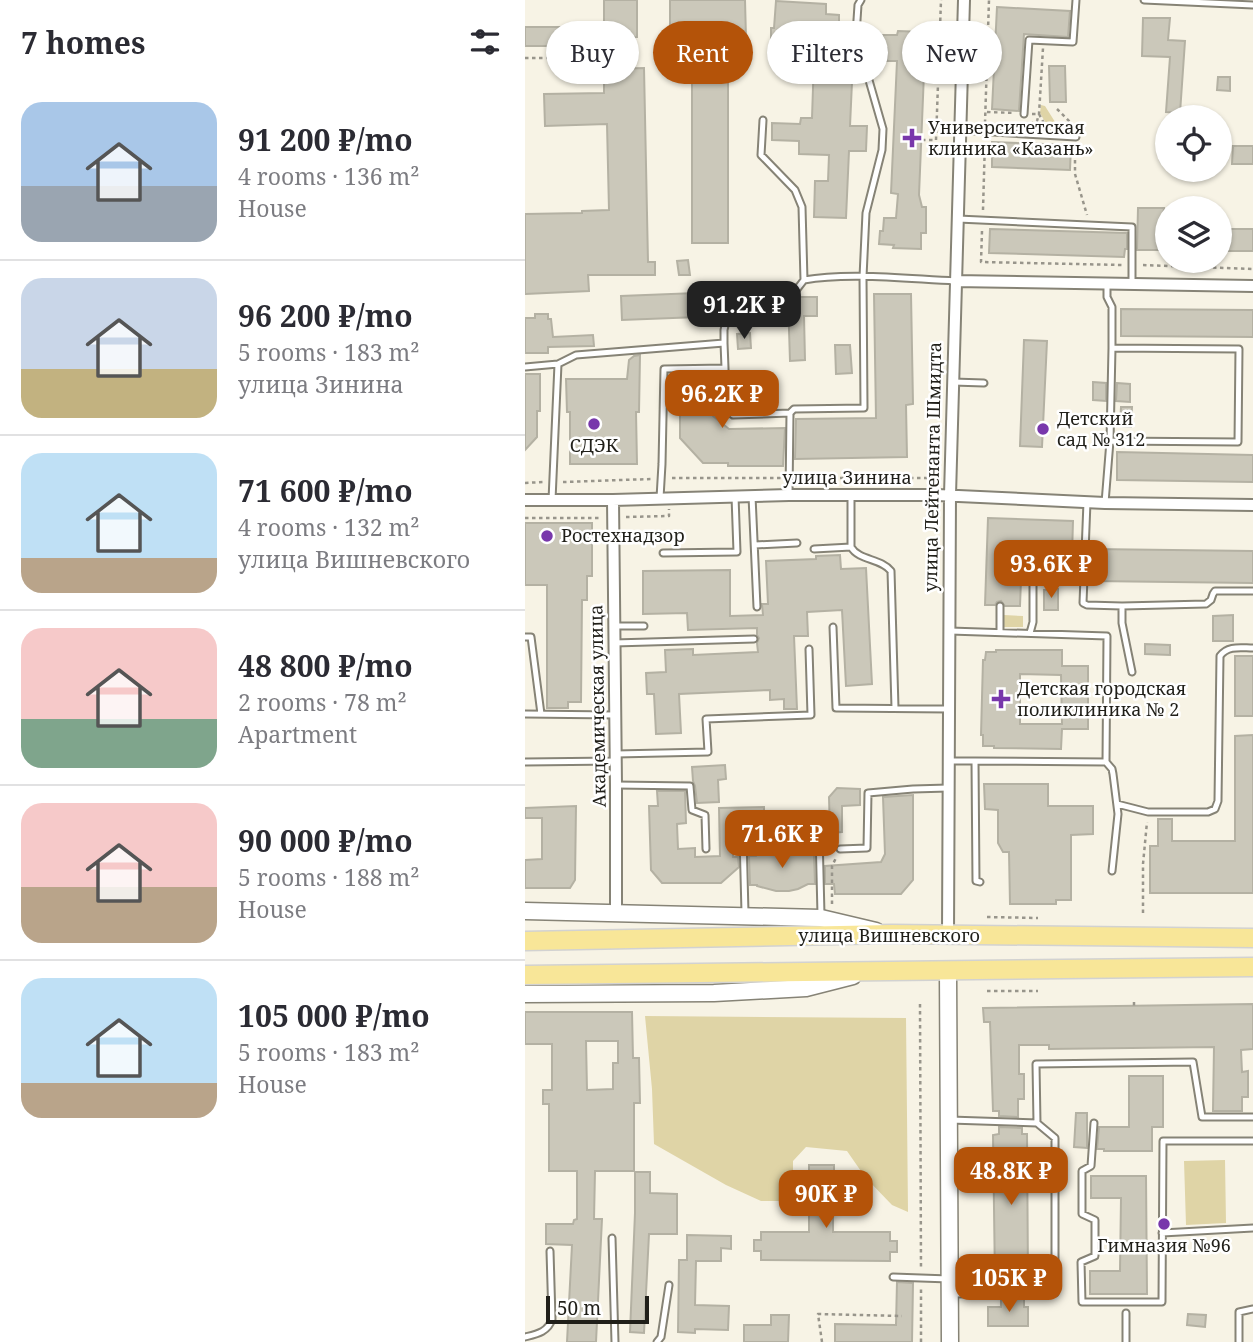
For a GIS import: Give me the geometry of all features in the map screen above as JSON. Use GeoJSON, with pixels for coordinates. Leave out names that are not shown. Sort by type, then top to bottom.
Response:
{"type":"FeatureCollection","features":[{"type":"Feature","properties":{"kind":"main road"},"geometry":{"type":"LineString","coordinates":[[525,911],[821,918],[892,934]]}},
{"type":"Feature","properties":{"kind":"main road","name":"улица Вишневского"},"geometry":{"type":"LineString","coordinates":[[525,941],[892,934],[1253,938]]}},
{"type":"Feature","properties":{"kind":"main road","name":"улица Вишневского"},"geometry":{"type":"LineString","coordinates":[[525,975],[1253,967]]}},
{"type":"Feature","properties":{"kind":"main road"},"geometry":{"type":"LineString","coordinates":[[948,971],[950,1342]]}},
{"type":"Feature","properties":{"kind":"main road"},"geometry":{"type":"LineString","coordinates":[[525,994],[714,993],[806,988],[867,972]]}},
{"type":"Feature","properties":{"kind":"street","name":"улица Лейтенанта Шмидта"},"geometry":{"type":"LineString","coordinates":[[948,935],[950,495],[964,0]]}},
{"type":"Feature","properties":{"kind":"street"},"geometry":{"type":"LineString","coordinates":[[955,281],[1253,286]]}},
{"type":"Feature","properties":{"kind":"street","name":"улица Зинина"},"geometry":{"type":"LineString","coordinates":[[525,500],[950,495],[1105,503],[1253,505]]}},
{"type":"Feature","properties":{"kind":"street","name":"Академическая улица"},"geometry":{"type":"LineString","coordinates":[[613,500],[616,913]]}},
{"type":"Feature","properties":{"kind":"lane"},"geometry":{"type":"LineString","coordinates":[[857,21],[861,0]]}},
{"type":"Feature","properties":{"kind":"lane"},"geometry":{"type":"LineString","coordinates":[[1024,114],[1029,40],[1073,42],[1076,0]]}},
{"type":"Feature","properties":{"kind":"lane"},"geometry":{"type":"LineString","coordinates":[[1144,0],[1253,5]]}},
{"type":"Feature","properties":{"kind":"lane"},"geometry":{"type":"LineString","coordinates":[[763,120],[761,155],[795,190],[802,207],[804,280],[795,293],[732,294],[724,330],[726,410],[733,415],[790,413],[794,409],[864,408],[863,277],[866,213],[882,149],[883,129],[870,84]]}},
{"type":"Feature","properties":{"kind":"lane"},"geometry":{"type":"LineString","coordinates":[[960,131],[1076,137]]}},
{"type":"Feature","properties":{"kind":"lane"},"geometry":{"type":"LineString","coordinates":[[957,219],[1132,227],[1132,284]]}},
{"type":"Feature","properties":{"kind":"lane"},"geometry":{"type":"LineString","coordinates":[[804,280],[819,277],[863,277],[955,281]]}},
{"type":"Feature","properties":{"kind":"lane"},"geometry":{"type":"LineString","coordinates":[[1105,503],[1110,441],[1112,348],[1112,307],[1107,297],[1107,284]]}},
{"type":"Feature","properties":{"kind":"lane"},"geometry":{"type":"LineString","coordinates":[[525,367],[558,364],[576,355],[724,343]]}},
{"type":"Feature","properties":{"kind":"lane"},"geometry":{"type":"LineString","coordinates":[[664,354],[669,347]]}},
{"type":"Feature","properties":{"kind":"lane"},"geometry":{"type":"LineString","coordinates":[[1110,441],[1238,442],[1238,349],[1112,348]]}},
{"type":"Feature","properties":{"kind":"lane"},"geometry":{"type":"LineString","coordinates":[[552,500],[558,364]]}},
{"type":"Feature","properties":{"kind":"lane"},"geometry":{"type":"LineString","coordinates":[[660,498],[664,369],[725,368]]}},
{"type":"Feature","properties":{"kind":"lane"},"geometry":{"type":"LineString","coordinates":[[953,382],[984,383]]}},
{"type":"Feature","properties":{"kind":"lane"},"geometry":{"type":"LineString","coordinates":[[789,495],[790,413]]}},
{"type":"Feature","properties":{"kind":"lane"},"geometry":{"type":"LineString","coordinates":[[851,495],[851,547],[854,553],[886,565],[891,571],[895,708]]}},
{"type":"Feature","properties":{"kind":"lane"},"geometry":{"type":"LineString","coordinates":[[663,553],[737,552],[735,496]]}},
{"type":"Feature","properties":{"kind":"lane"},"geometry":{"type":"LineString","coordinates":[[752,496],[757,607]]}},
{"type":"Feature","properties":{"kind":"lane"},"geometry":{"type":"LineString","coordinates":[[1087,502],[1083,603],[1122,606],[1206,604],[1212,600],[1215,591],[1253,591]]}},
{"type":"Feature","properties":{"kind":"lane"},"geometry":{"type":"LineString","coordinates":[[755,545],[797,543]]}},
{"type":"Feature","properties":{"kind":"lane"},"geometry":{"type":"LineString","coordinates":[[814,549],[851,547]]}},
{"type":"Feature","properties":{"kind":"lane"},"geometry":{"type":"LineString","coordinates":[[1030,633],[1035,572],[1084,571]]}},
{"type":"Feature","properties":{"kind":"lane"},"geometry":{"type":"LineString","coordinates":[[1000,606],[1000,632]]}},
{"type":"Feature","properties":{"kind":"lane"},"geometry":{"type":"LineString","coordinates":[[1122,606],[1122,623],[1132,672]]}},
{"type":"Feature","properties":{"kind":"lane"},"geometry":{"type":"LineString","coordinates":[[614,626],[644,626]]}},
{"type":"Feature","properties":{"kind":"lane"},"geometry":{"type":"LineString","coordinates":[[833,627],[836,708],[949,709]]}},
{"type":"Feature","properties":{"kind":"lane"},"geometry":{"type":"LineString","coordinates":[[950,631],[1107,636],[1106,762],[1112,769],[1118,814],[1112,871]]}},
{"type":"Feature","properties":{"kind":"lane"},"geometry":{"type":"LineString","coordinates":[[525,637],[531,637],[541,714]]}},
{"type":"Feature","properties":{"kind":"lane"},"geometry":{"type":"LineString","coordinates":[[614,643],[754,639]]}},
{"type":"Feature","properties":{"kind":"lane"},"geometry":{"type":"LineString","coordinates":[[1117,804],[1148,812],[1213,811],[1217,805],[1220,656],[1230,648],[1253,648]]}},
{"type":"Feature","properties":{"kind":"lane"},"geometry":{"type":"LineString","coordinates":[[525,762],[708,752],[706,719],[811,715],[809,649]]}},
{"type":"Feature","properties":{"kind":"lane"},"geometry":{"type":"LineString","coordinates":[[525,714],[615,715]]}},
{"type":"Feature","properties":{"kind":"lane"},"geometry":{"type":"LineString","coordinates":[[949,761],[1106,762]]}},
{"type":"Feature","properties":{"kind":"lane"},"geometry":{"type":"LineString","coordinates":[[975,761],[976,881],[981,883]]}},
{"type":"Feature","properties":{"kind":"lane"},"geometry":{"type":"LineString","coordinates":[[616,785],[690,786],[692,810],[705,815],[706,849]]}},
{"type":"Feature","properties":{"kind":"lane"},"geometry":{"type":"LineString","coordinates":[[840,849],[867,848],[868,793],[949,788]]}},
{"type":"Feature","properties":{"kind":"lane"},"geometry":{"type":"LineString","coordinates":[[745,916],[743,836],[819,832],[821,918]]}},
{"type":"Feature","properties":{"kind":"lane"},"geometry":{"type":"LineString","coordinates":[[1037,1123],[1036,1064],[1193,1062],[1202,1117],[1253,1117]]}},
{"type":"Feature","properties":{"kind":"lane"},"geometry":{"type":"LineString","coordinates":[[893,1277],[921,1277],[950,1287],[1055,1293],[1055,1138],[1037,1123],[949,1120]]}},
{"type":"Feature","properties":{"kind":"lane"},"geometry":{"type":"LineString","coordinates":[[1094,1123],[1091,1166],[1082,1171],[1082,1214],[1095,1220],[1095,1256],[1081,1262],[1082,1302],[1161,1303],[1163,1141],[1253,1141]]}},
{"type":"Feature","properties":{"kind":"lane"},"geometry":{"type":"LineString","coordinates":[[1162,1233],[1253,1228]]}},
{"type":"Feature","properties":{"kind":"lane"},"geometry":{"type":"LineString","coordinates":[[612,1238],[615,1342]]}},
{"type":"Feature","properties":{"kind":"lane"},"geometry":{"type":"LineString","coordinates":[[525,1337],[540,1334],[552,1320],[550,1251]]}},
{"type":"Feature","properties":{"kind":"lane"},"geometry":{"type":"LineString","coordinates":[[657,1342],[661,1337],[669,1285]]}},
{"type":"Feature","properties":{"kind":"lane"},"geometry":{"type":"LineString","coordinates":[[1239,1342],[1239,1311],[1253,1309]]}},
{"type":"Feature","properties":{"kind":"lane"},"geometry":{"type":"LineString","coordinates":[[1126,1313],[1126,1342]]}},
{"type":"Feature","properties":{"kind":"path"},"geometry":{"type":"LineString","coordinates":[[922,140],[936,140],[941,0]]}},
{"type":"Feature","properties":{"kind":"path"},"geometry":{"type":"LineString","coordinates":[[1043,40],[1039,114],[1051,136]]}},
{"type":"Feature","properties":{"kind":"path"},"geometry":{"type":"LineString","coordinates":[[525,58],[546,58]]}},
{"type":"Feature","properties":{"kind":"path"},"geometry":{"type":"LineString","coordinates":[[1057,109],[1072,124],[1076,137],[1075,174],[1090,225]]}},
{"type":"Feature","properties":{"kind":"path"},"geometry":{"type":"LineString","coordinates":[[985,112],[1039,114]]}},
{"type":"Feature","properties":{"kind":"path"},"geometry":{"type":"LineString","coordinates":[[981,262],[1253,269]]}},
{"type":"Feature","properties":{"kind":"path"},"geometry":{"type":"LineString","coordinates":[[525,483],[661,478],[927,478]]}},
{"type":"Feature","properties":{"kind":"path"},"geometry":{"type":"LineString","coordinates":[[1143,914],[1143,864],[1148,812]]}},
{"type":"Feature","properties":{"kind":"path"},"geometry":{"type":"LineString","coordinates":[[832,904],[832,866],[840,849]]}},
{"type":"Feature","properties":{"kind":"path"},"geometry":{"type":"LineString","coordinates":[[987,917],[1038,918]]}},
{"type":"Feature","properties":{"kind":"path"},"geometry":{"type":"LineString","coordinates":[[987,991],[1038,991]]}},
{"type":"Feature","properties":{"kind":"path"},"geometry":{"type":"LineString","coordinates":[[920,1004],[921,1342]]}},
{"type":"Feature","properties":{"kind":"path"},"geometry":{"type":"LineString","coordinates":[[822,1342],[818,1314],[902,1316]]}},
{"type":"Feature","properties":{"kind":"shaded area"},"geometry":{"type":"Polygon","coordinates":[[[1041,105],[1045,106],[1062,133],[1052,134],[1040,113],[1041,105]]]}},
{"type":"Feature","properties":{"kind":"shaded area"},"geometry":{"type":"Polygon","coordinates":[[[1004,615],[1023,616],[1023,627],[1004,627],[1004,615]]]}},
{"type":"Feature","properties":{"kind":"shaded area"},"geometry":{"type":"Polygon","coordinates":[[[645,1016],[906,1018],[908,1212],[892,1205],[865,1177],[847,1151],[806,1147],[793,1161],[793,1201],[761,1201],[726,1185],[654,1144],[645,1016]]]}},
{"type":"Feature","properties":{"kind":"shaded area"},"geometry":{"type":"Polygon","coordinates":[[[1225,1160],[1226,1223],[1186,1225],[1184,1161],[1225,1160]]]}},
{"type":"Feature","properties":{"kind":"building"},"geometry":{"type":"Polygon","coordinates":[[[604,0],[637,0],[637,21],[604,21],[604,0]]]}},
{"type":"Feature","properties":{"kind":"building"},"geometry":{"type":"Polygon","coordinates":[[[670,0],[745,0],[746,21],[670,21],[670,0]]]}},
{"type":"Feature","properties":{"kind":"building"},"geometry":{"type":"Polygon","coordinates":[[[776,1],[826,4],[826,14],[839,15],[839,21],[775,21],[776,1]]]}},
{"type":"Feature","properties":{"kind":"building"},"geometry":{"type":"Polygon","coordinates":[[[997,7],[1070,11],[1068,37],[1024,34],[1019,111],[992,109],[993,84],[1002,84],[1002,21],[996,21],[997,7]]]}},
{"type":"Feature","properties":{"kind":"building"},"geometry":{"type":"Polygon","coordinates":[[[1143,18],[1170,18],[1168,40],[1185,41],[1181,105],[1167,105],[1170,57],[1142,56],[1143,18]]]}},
{"type":"Feature","properties":{"kind":"building"},"geometry":{"type":"Polygon","coordinates":[[[525,27],[546,27],[546,46],[525,46],[525,27]]]}},
{"type":"Feature","properties":{"kind":"building"},"geometry":{"type":"Polygon","coordinates":[[[898,31],[902,31],[902,84],[924,84],[919,195],[922,207],[926,207],[926,233],[921,233],[921,249],[893,248],[894,245],[879,244],[884,218],[896,218],[898,194],[891,193],[897,61],[888,61],[888,35],[897,35],[898,31]]]}},
{"type":"Feature","properties":{"kind":"building"},"geometry":{"type":"Polygon","coordinates":[[[1049,66],[1065,66],[1066,102],[1050,102],[1049,66]]]}},
{"type":"Feature","properties":{"kind":"building"},"geometry":{"type":"Polygon","coordinates":[[[639,68],[644,68],[648,262],[655,262],[655,275],[588,275],[589,291],[525,294],[525,214],[609,210],[607,124],[545,126],[544,94],[604,93],[604,84],[639,84],[639,68]]]}},
{"type":"Feature","properties":{"kind":"building"},"geometry":{"type":"Polygon","coordinates":[[[1218,77],[1230,77],[1230,91],[1217,90],[1218,77]]]}},
{"type":"Feature","properties":{"kind":"building"},"geometry":{"type":"Polygon","coordinates":[[[692,84],[728,84],[728,243],[692,243],[692,84]]]}},
{"type":"Feature","properties":{"kind":"building"},"geometry":{"type":"Polygon","coordinates":[[[813,84],[852,84],[850,126],[867,126],[866,151],[849,151],[846,218],[814,217],[815,181],[828,181],[829,155],[799,154],[799,141],[772,140],[772,123],[800,124],[801,118],[812,118],[813,84]]]}},
{"type":"Feature","properties":{"kind":"building"},"geometry":{"type":"Polygon","coordinates":[[[992,142],[1071,145],[1070,170],[992,167],[992,142]]]}},
{"type":"Feature","properties":{"kind":"building"},"geometry":{"type":"Polygon","coordinates":[[[1233,146],[1253,146],[1253,164],[1232,164],[1233,146]]]}},
{"type":"Feature","properties":{"kind":"building"},"geometry":{"type":"Polygon","coordinates":[[[1138,208],[1155,208],[1155,250],[1137,250],[1138,208]]]}},
{"type":"Feature","properties":{"kind":"building"},"geometry":{"type":"Polygon","coordinates":[[[990,229],[1127,233],[1127,249],[1124,257],[989,253],[990,229]]]}},
{"type":"Feature","properties":{"kind":"building"},"geometry":{"type":"Polygon","coordinates":[[[1232,229],[1253,229],[1253,251],[1232,251],[1232,229]]]}},
{"type":"Feature","properties":{"kind":"building"},"geometry":{"type":"Polygon","coordinates":[[[688,260],[690,275],[679,275],[677,261],[688,260]]]}},
{"type":"Feature","properties":{"kind":"building"},"geometry":{"type":"Polygon","coordinates":[[[696,293],[698,317],[622,320],[621,296],[696,293]]]}},
{"type":"Feature","properties":{"kind":"building"},"geometry":{"type":"Polygon","coordinates":[[[874,294],[911,294],[913,404],[906,405],[907,457],[795,459],[796,419],[876,418],[874,294]]]}},
{"type":"Feature","properties":{"kind":"building"},"geometry":{"type":"Polygon","coordinates":[[[817,297],[817,316],[804,316],[805,360],[790,361],[788,298],[817,297]]]}},
{"type":"Feature","properties":{"kind":"building"},"geometry":{"type":"Polygon","coordinates":[[[1121,309],[1253,310],[1253,337],[1121,336],[1121,309]]]}},
{"type":"Feature","properties":{"kind":"building"},"geometry":{"type":"Polygon","coordinates":[[[535,314],[548,314],[553,337],[593,335],[594,346],[548,347],[548,353],[525,353],[525,318],[535,318],[535,314]]]}},
{"type":"Feature","properties":{"kind":"building"},"geometry":{"type":"Polygon","coordinates":[[[750,333],[751,348],[738,349],[737,334],[750,333]]]}},
{"type":"Feature","properties":{"kind":"building"},"geometry":{"type":"Polygon","coordinates":[[[1024,340],[1047,341],[1042,447],[1020,446],[1024,340]]]}},
{"type":"Feature","properties":{"kind":"building"},"geometry":{"type":"Polygon","coordinates":[[[835,345],[850,345],[852,373],[836,374],[835,345]]]}},
{"type":"Feature","properties":{"kind":"building"},"geometry":{"type":"Polygon","coordinates":[[[640,355],[639,412],[636,412],[637,464],[570,464],[570,412],[567,412],[566,379],[627,379],[629,360],[640,355]]]}},
{"type":"Feature","properties":{"kind":"building"},"geometry":{"type":"Polygon","coordinates":[[[525,374],[540,374],[540,411],[537,411],[537,437],[525,450],[525,374]]]}},
{"type":"Feature","properties":{"kind":"building"},"geometry":{"type":"Polygon","coordinates":[[[714,375],[713,416],[729,429],[785,428],[783,466],[703,463],[680,438],[680,413],[676,413],[676,376],[714,375]]]}},
{"type":"Feature","properties":{"kind":"building"},"geometry":{"type":"Polygon","coordinates":[[[1093,382],[1106,383],[1106,401],[1093,400],[1093,382]]]}},
{"type":"Feature","properties":{"kind":"building"},"geometry":{"type":"Polygon","coordinates":[[[1117,383],[1130,384],[1130,402],[1116,401],[1117,383]]]}},
{"type":"Feature","properties":{"kind":"building"},"geometry":{"type":"Polygon","coordinates":[[[1121,407],[1132,407],[1131,427],[1120,426],[1121,407]]]}},
{"type":"Feature","properties":{"kind":"building"},"geometry":{"type":"Polygon","coordinates":[[[1117,452],[1253,455],[1253,482],[1117,480],[1117,452]]]}},
{"type":"Feature","properties":{"kind":"building"},"geometry":{"type":"Polygon","coordinates":[[[988,518],[1073,521],[1072,555],[1022,554],[1020,606],[1005,606],[1001,601],[995,605],[985,605],[988,518]]]}},
{"type":"Feature","properties":{"kind":"building"},"geometry":{"type":"Polygon","coordinates":[[[525,523],[592,523],[592,576],[587,576],[587,600],[582,600],[581,702],[568,702],[568,708],[547,708],[547,585],[525,585],[525,523]]]}},
{"type":"Feature","properties":{"kind":"building"},"geometry":{"type":"Polygon","coordinates":[[[1092,549],[1253,551],[1253,583],[1092,581],[1092,549]]]}},
{"type":"Feature","properties":{"kind":"building"},"geometry":{"type":"Polygon","coordinates":[[[840,555],[841,569],[866,568],[872,684],[846,686],[842,610],[807,612],[808,636],[794,636],[797,709],[784,709],[784,699],[770,700],[770,690],[679,694],[681,733],[656,734],[654,694],[647,694],[646,673],[666,672],[665,650],[693,649],[693,655],[758,652],[759,638],[757,628],[688,630],[687,613],[643,614],[643,571],[730,570],[730,616],[763,615],[762,604],[768,604],[766,561],[840,555]]]}},
{"type":"Feature","properties":{"kind":"building"},"geometry":{"type":"Polygon","coordinates":[[[1058,589],[1058,610],[1044,610],[1044,590],[1058,589]]]}},
{"type":"Feature","properties":{"kind":"building"},"geometry":{"type":"Polygon","coordinates":[[[1233,615],[1233,641],[1213,641],[1213,616],[1233,615]]]}},
{"type":"Feature","properties":{"kind":"building"},"geometry":{"type":"Polygon","coordinates":[[[1145,644],[1170,645],[1170,655],[1145,654],[1145,644]]]}},
{"type":"Feature","properties":{"kind":"building","name":"Детская городская поликлиника № 2"},"geometry":{"type":"Polygon","coordinates":[[[1062,650],[1062,666],[1088,666],[1088,729],[1062,729],[1061,749],[983,746],[983,660],[986,652],[1062,650]],[[1020,674],[1020,724],[1062,724],[1061,675],[1020,674]]]}},
{"type":"Feature","properties":{"kind":"building"},"geometry":{"type":"Polygon","coordinates":[[[1235,656],[1253,656],[1253,716],[1235,716],[1235,656]]]}},
{"type":"Feature","properties":{"kind":"building"},"geometry":{"type":"Polygon","coordinates":[[[1253,735],[1253,893],[1150,893],[1150,846],[1158,846],[1158,819],[1172,819],[1172,841],[1235,841],[1235,736],[1253,735]]]}},
{"type":"Feature","properties":{"kind":"building"},"geometry":{"type":"Polygon","coordinates":[[[725,765],[726,779],[718,780],[719,802],[697,803],[692,767],[725,765]]]}},
{"type":"Feature","properties":{"kind":"building"},"geometry":{"type":"Polygon","coordinates":[[[984,784],[1048,784],[1048,806],[1093,806],[1093,834],[1071,835],[1071,900],[1056,900],[1056,904],[1010,904],[1009,852],[1003,852],[998,843],[998,810],[985,809],[984,784]]]}},
{"type":"Feature","properties":{"kind":"building"},"geometry":{"type":"Polygon","coordinates":[[[837,788],[860,789],[860,805],[842,806],[842,832],[830,833],[829,797],[837,788]]]}},
{"type":"Feature","properties":{"kind":"building"},"geometry":{"type":"Polygon","coordinates":[[[657,791],[685,791],[686,823],[677,824],[678,849],[695,848],[695,857],[720,856],[719,808],[764,807],[764,829],[733,830],[733,857],[738,857],[739,867],[721,883],[662,883],[651,870],[649,806],[658,806],[657,791]]]}},
{"type":"Feature","properties":{"kind":"building"},"geometry":{"type":"Polygon","coordinates":[[[913,795],[913,880],[901,894],[835,894],[834,884],[825,884],[825,866],[881,862],[885,854],[883,797],[913,795]]]}},
{"type":"Feature","properties":{"kind":"building"},"geometry":{"type":"Polygon","coordinates":[[[576,806],[575,880],[570,888],[525,888],[525,860],[542,859],[542,818],[525,818],[525,808],[576,806]]]}},
{"type":"Feature","properties":{"kind":"building"},"geometry":{"type":"Polygon","coordinates":[[[788,848],[788,851],[803,851],[807,855],[814,855],[815,884],[789,891],[750,885],[749,856],[788,848]]]}},
{"type":"Feature","properties":{"kind":"building"},"geometry":{"type":"Polygon","coordinates":[[[1253,1004],[1253,1049],[1241,1050],[1242,1072],[1248,1071],[1248,1097],[1242,1097],[1242,1111],[1213,1111],[1214,1047],[1049,1049],[1049,1045],[1019,1045],[1019,1074],[1024,1074],[1024,1099],[1018,1099],[1018,1117],[999,1116],[999,1111],[993,1111],[990,1022],[984,1022],[983,1008],[1253,1004]]]}},
{"type":"Feature","properties":{"kind":"building"},"geometry":{"type":"Polygon","coordinates":[[[525,1012],[632,1012],[633,1058],[639,1058],[640,1103],[634,1103],[634,1171],[595,1171],[594,1219],[602,1219],[596,1342],[567,1342],[572,1245],[546,1244],[546,1224],[573,1224],[577,1219],[577,1171],[549,1171],[549,1104],[543,1104],[543,1090],[552,1090],[552,1044],[525,1044],[525,1012]],[[586,1041],[587,1090],[613,1089],[613,1063],[618,1063],[618,1041],[586,1041]]]}},
{"type":"Feature","properties":{"kind":"building"},"geometry":{"type":"Polygon","coordinates":[[[1129,1076],[1163,1076],[1163,1127],[1152,1127],[1152,1151],[1097,1149],[1099,1127],[1129,1127],[1129,1076]]]}},
{"type":"Feature","properties":{"kind":"building"},"geometry":{"type":"Polygon","coordinates":[[[1076,1113],[1087,1113],[1087,1148],[1074,1147],[1076,1113]]]}},
{"type":"Feature","properties":{"kind":"building"},"geometry":{"type":"Polygon","coordinates":[[[999,1127],[1022,1128],[1022,1134],[1027,1134],[1028,1279],[1023,1279],[1023,1288],[1001,1288],[1001,1279],[995,1280],[993,1135],[999,1134],[999,1127]]]}},
{"type":"Feature","properties":{"kind":"building"},"geometry":{"type":"Polygon","coordinates":[[[809,1165],[834,1165],[834,1192],[857,1192],[857,1211],[833,1211],[833,1232],[890,1232],[890,1241],[897,1241],[897,1252],[890,1252],[890,1261],[761,1260],[761,1251],[754,1251],[754,1240],[761,1240],[761,1232],[809,1232],[809,1165]]]}},
{"type":"Feature","properties":{"kind":"building"},"geometry":{"type":"Polygon","coordinates":[[[635,1172],[650,1172],[650,1193],[677,1194],[677,1234],[649,1234],[644,1333],[630,1332],[635,1172]]]}},
{"type":"Feature","properties":{"kind":"building"},"geometry":{"type":"Polygon","coordinates":[[[1091,1176],[1146,1176],[1147,1294],[1090,1294],[1090,1271],[1120,1271],[1121,1198],[1091,1198],[1091,1176]]]}},
{"type":"Feature","properties":{"kind":"building"},"geometry":{"type":"Polygon","coordinates":[[[687,1235],[731,1236],[731,1249],[721,1248],[721,1261],[696,1261],[695,1305],[729,1306],[728,1330],[695,1329],[695,1333],[678,1332],[679,1260],[687,1260],[687,1235]]]}},
{"type":"Feature","properties":{"kind":"building"},"geometry":{"type":"Polygon","coordinates":[[[897,1282],[913,1283],[912,1342],[835,1342],[835,1324],[896,1325],[897,1282]]]}},
{"type":"Feature","properties":{"kind":"building"},"geometry":{"type":"Polygon","coordinates":[[[1001,1299],[1024,1299],[1024,1307],[1028,1307],[1028,1326],[988,1326],[988,1307],[1001,1307],[1001,1299]]]}},
{"type":"Feature","properties":{"kind":"building"},"geometry":{"type":"Polygon","coordinates":[[[1188,1314],[1206,1315],[1205,1327],[1187,1325],[1188,1314]]]}},
{"type":"Feature","properties":{"kind":"building"},"geometry":{"type":"Polygon","coordinates":[[[771,1315],[789,1315],[788,1342],[744,1342],[744,1325],[771,1325],[771,1315]]]}},
{"type":"Feature","properties":{"kind":"place","name":"Университетская клиника «Казань»"},"geometry":{"type":"Point","coordinates":[912,138]}},
{"type":"Feature","properties":{"kind":"place","name":"СДЭК"},"geometry":{"type":"Point","coordinates":[594,424]}},
{"type":"Feature","properties":{"kind":"place","name":"Детский сад № 312"},"geometry":{"type":"Point","coordinates":[1043,429]}},
{"type":"Feature","properties":{"kind":"place","name":"Ростехнадзор"},"geometry":{"type":"Point","coordinates":[547,536]}},
{"type":"Feature","properties":{"kind":"place","name":"Детская городская поликлиника № 2"},"geometry":{"type":"Point","coordinates":[1001,699]}},
{"type":"Feature","properties":{"kind":"place","name":"Гимназия №96"},"geometry":{"type":"Point","coordinates":[1164,1224]}}]}
